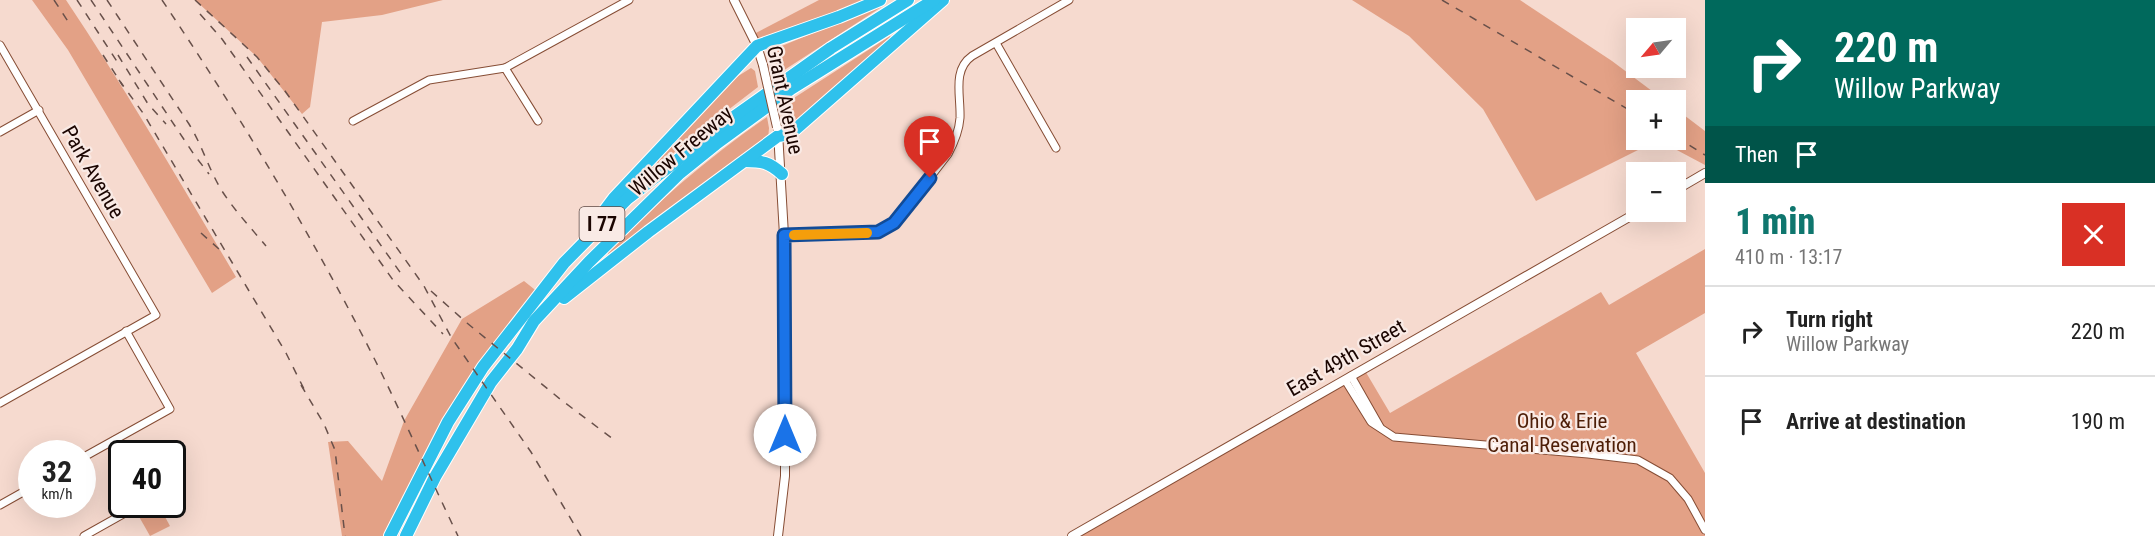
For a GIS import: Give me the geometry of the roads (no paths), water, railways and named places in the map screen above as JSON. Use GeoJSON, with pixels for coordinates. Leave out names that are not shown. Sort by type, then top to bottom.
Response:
{"type":"FeatureCollection","features":[{"type":"Feature","properties":{"kind":"highway"},"geometry":{"type":"LineString","coordinates":[[564,262],[614,198],[757,46],[880,0]]}},
{"type":"Feature","properties":{"kind":"highway","name":"Willow Freeway"},"geometry":{"type":"LineString","coordinates":[[390,536],[448,422],[483,367],[564,262],[627,199],[731,119],[831,48],[908,0]]}},
{"type":"Feature","properties":{"kind":"highway","name":"Willow Freeway"},"geometry":{"type":"LineString","coordinates":[[406,536],[435,477],[490,382],[517,349],[534,321],[589,262],[680,173],[791,89],[934,0]]}},
{"type":"Feature","properties":{"kind":"highway"},"geometry":{"type":"LineString","coordinates":[[534,321],[648,232],[745,161],[778,131],[790,134],[943,0]]}},
{"type":"Feature","properties":{"kind":"highway"},"geometry":{"type":"LineString","coordinates":[[745,161],[764,161],[782,174]]}},
{"type":"Feature","properties":{"kind":"street"},"geometry":{"type":"LineString","coordinates":[[353,121],[429,80],[505,68],[629,0]]}},
{"type":"Feature","properties":{"kind":"street","name":"Grant Avenue"},"geometry":{"type":"LineString","coordinates":[[734,0],[764,65],[778,131],[782,174],[785,471],[778,536]]}},
{"type":"Feature","properties":{"kind":"street"},"geometry":{"type":"LineString","coordinates":[[784,235],[874,232],[894,223],[948,154],[954,142],[960,119],[960,68],[972,56],[1069,0]]}},
{"type":"Feature","properties":{"kind":"street"},"geometry":{"type":"LineString","coordinates":[[996,43],[1056,147]]}},
{"type":"Feature","properties":{"kind":"street","name":"Park Avenue"},"geometry":{"type":"LineString","coordinates":[[0,45],[156,315],[126,331]]}},
{"type":"Feature","properties":{"kind":"street"},"geometry":{"type":"LineString","coordinates":[[505,68],[538,121]]}},
{"type":"Feature","properties":{"kind":"street"},"geometry":{"type":"LineString","coordinates":[[0,132],[39,110]]}},
{"type":"Feature","properties":{"kind":"street"},"geometry":{"type":"LineString","coordinates":[[1686,184],[1705,173]]}},
{"type":"Feature","properties":{"kind":"street","name":"East 49th Street"},"geometry":{"type":"LineString","coordinates":[[1072,536],[1626,219]]}},
{"type":"Feature","properties":{"kind":"street"},"geometry":{"type":"LineString","coordinates":[[0,403],[126,331],[170,409],[115,440]]}},
{"type":"Feature","properties":{"kind":"street"},"geometry":{"type":"LineString","coordinates":[[1348,378],[1364,413],[1371,422],[1394,437],[1638,460],[1670,478],[1688,499],[1705,530]]}},
{"type":"Feature","properties":{"kind":"street"},"geometry":{"type":"LineString","coordinates":[[0,505],[18,495]]}},
{"type":"Feature","properties":{"kind":"street"},"geometry":{"type":"LineString","coordinates":[[84,536],[116,518]]}},
{"type":"Feature","properties":{"kind":"railway"},"geometry":{"type":"LineString","coordinates":[[54,0],[71,26]]}},
{"type":"Feature","properties":{"kind":"railway"},"geometry":{"type":"LineString","coordinates":[[77,0],[118,63]]}},
{"type":"Feature","properties":{"kind":"railway"},"geometry":{"type":"LineString","coordinates":[[91,0],[209,174]]}},
{"type":"Feature","properties":{"kind":"railway"},"geometry":{"type":"LineString","coordinates":[[107,0],[189,124],[222,191],[266,246]]}},
{"type":"Feature","properties":{"kind":"railway"},"geometry":{"type":"LineString","coordinates":[[162,0],[247,132],[326,267],[386,382],[458,536]]}},
{"type":"Feature","properties":{"kind":"railway"},"geometry":{"type":"LineString","coordinates":[[195,0],[257,57],[285,91],[424,286],[451,337],[531,452],[581,536]]}},
{"type":"Feature","properties":{"kind":"railway"},"geometry":{"type":"LineString","coordinates":[[1442,0],[1626,108]]}},
{"type":"Feature","properties":{"kind":"railway"},"geometry":{"type":"LineString","coordinates":[[200,14],[222,39],[393,280],[443,334]]}},
{"type":"Feature","properties":{"kind":"railway"},"geometry":{"type":"LineString","coordinates":[[103,55],[123,86]]}},
{"type":"Feature","properties":{"kind":"railway"},"geometry":{"type":"LineString","coordinates":[[118,55],[148,104],[166,124]]}},
{"type":"Feature","properties":{"kind":"railway"},"geometry":{"type":"LineString","coordinates":[[247,57],[402,275]]}},
{"type":"Feature","properties":{"kind":"railway"},"geometry":{"type":"LineString","coordinates":[[119,80],[143,113],[286,353],[305,391]]}},
{"type":"Feature","properties":{"kind":"railway"},"geometry":{"type":"LineString","coordinates":[[1686,143],[1705,155]]}},
{"type":"Feature","properties":{"kind":"railway"},"geometry":{"type":"LineString","coordinates":[[201,233],[219,249]]}},
{"type":"Feature","properties":{"kind":"railway"},"geometry":{"type":"LineString","coordinates":[[431,291],[560,399],[613,439]]}},
{"type":"Feature","properties":{"kind":"railway"},"geometry":{"type":"LineString","coordinates":[[301,385],[324,424],[335,450],[345,536]]}},
{"type":"Feature","properties":{"kind":"park label","name":"Ohio & Erie Canal Reservation"},"geometry":{"type":"Point","coordinates":[1562,433]}}]}
